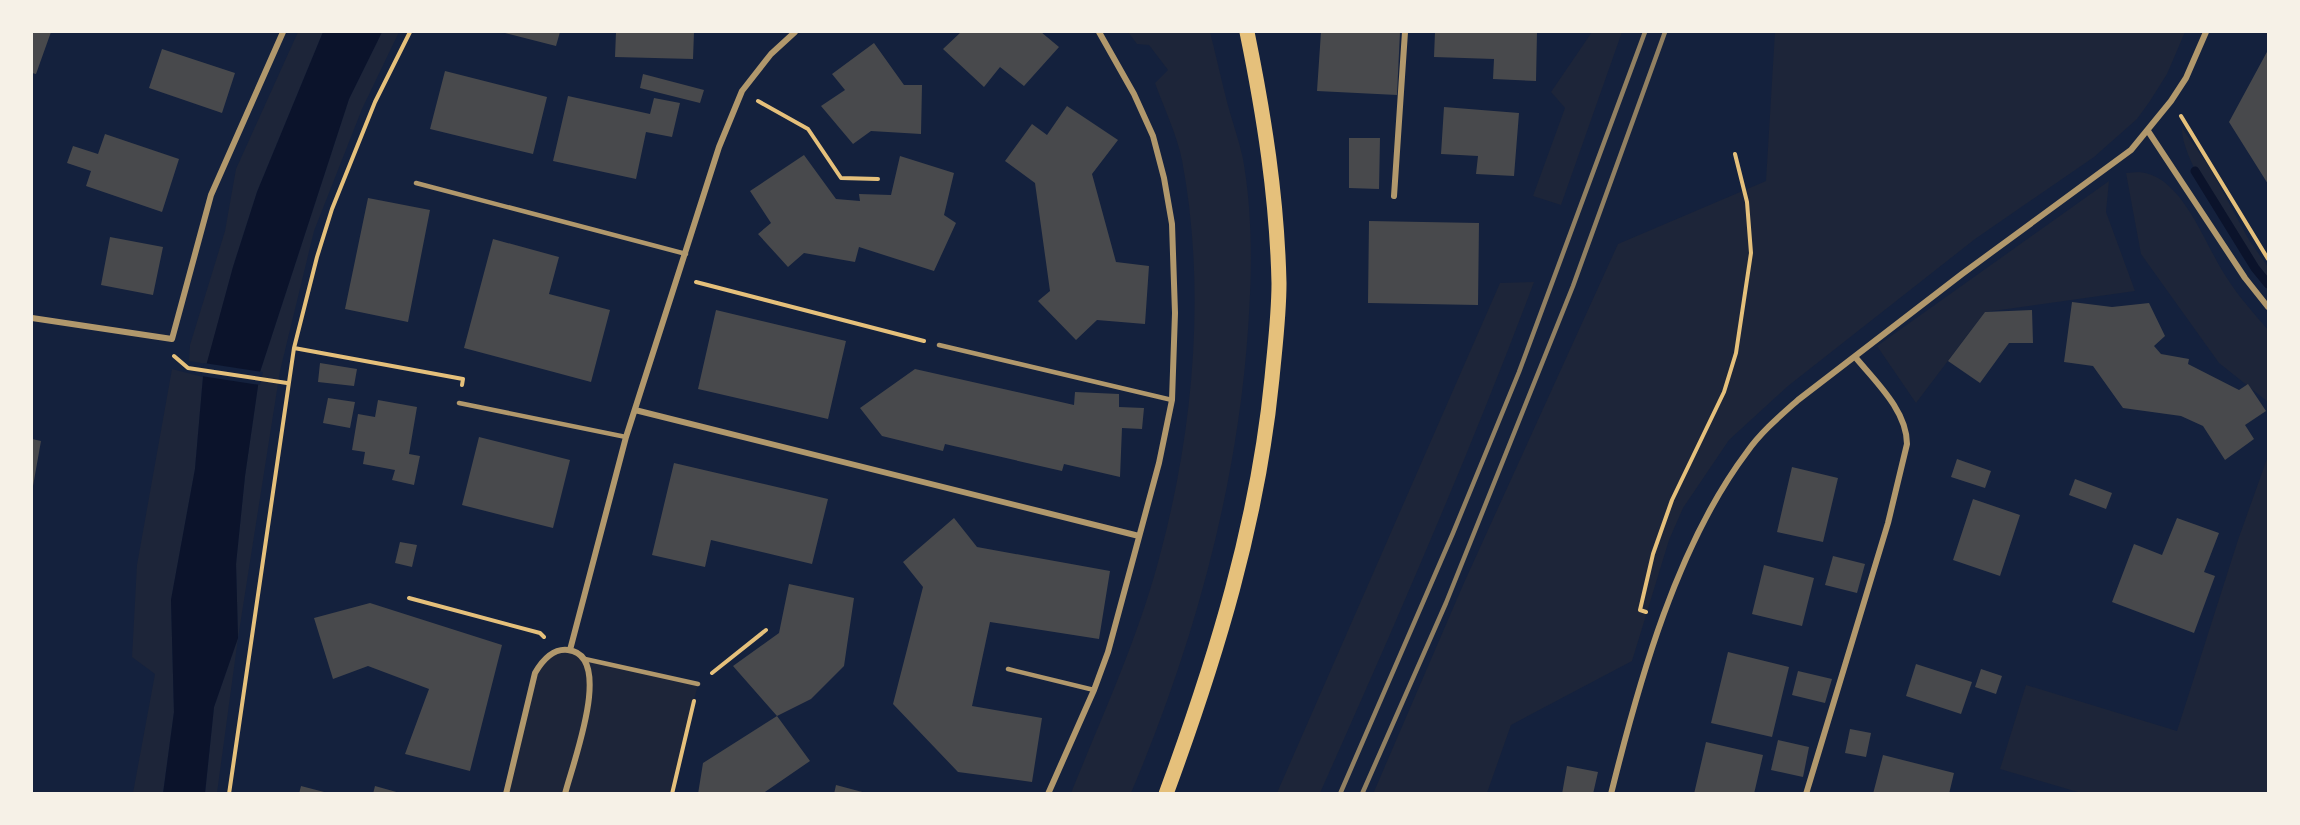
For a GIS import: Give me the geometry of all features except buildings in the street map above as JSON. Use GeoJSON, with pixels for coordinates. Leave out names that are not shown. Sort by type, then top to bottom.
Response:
{"type":"FeatureCollection","features":[{"type":"Feature","properties":{"kind":"main road"},"geometry":{"type":"LineString","coordinates":[[1166,794],[1194,716],[1244,549],[1269,412],[1278,314],[1277,243],[1266,128],[1247,32]]}},
{"type":"Feature","properties":{"kind":"street"},"geometry":{"type":"LineString","coordinates":[[32,318],[172,339],[211,195],[282,32]]}},
{"type":"Feature","properties":{"kind":"street"},"geometry":{"type":"LineString","coordinates":[[570,650],[626,437],[719,147],[742,91],[771,54],[795,32]]}},
{"type":"Feature","properties":{"kind":"street"},"geometry":{"type":"LineString","coordinates":[[1048,794],[1094,690],[1119,615],[1159,463],[1172,400],[1175,313],[1173,246],[1164,178],[1153,136],[1134,94],[1099,32]]}},
{"type":"Feature","properties":{"kind":"street"},"geometry":{"type":"LineString","coordinates":[[1394,195],[1405,32]]}},
{"type":"Feature","properties":{"kind":"street"},"geometry":{"type":"LineString","coordinates":[[1611,794],[1628,726],[1664,617],[1687,560],[1719,494],[1748,450],[1774,421],[1962,274],[2131,150],[2171,101],[2186,78],[2206,32]]}},
{"type":"Feature","properties":{"kind":"street"},"geometry":{"type":"LineString","coordinates":[[2148,131],[2245,278],[2268,307]]}},
{"type":"Feature","properties":{"kind":"street"},"geometry":{"type":"LineString","coordinates":[[1806,794],[1888,523],[1907,444],[1907,433],[1896,411],[1856,357]]}},
{"type":"Feature","properties":{"kind":"street"},"geometry":{"type":"LineString","coordinates":[[634,410],[1139,536]]}},
{"type":"Feature","properties":{"kind":"street"},"geometry":{"type":"LineString","coordinates":[[506,794],[536,673],[547,657],[556,652],[570,650],[585,659],[590,669],[591,689],[565,794]]}},
{"type":"Feature","properties":{"kind":"lane"},"geometry":{"type":"LineString","coordinates":[[416,183],[686,254]]}},
{"type":"Feature","properties":{"kind":"lane"},"geometry":{"type":"LineString","coordinates":[[939,345],[1172,400]]}},
{"type":"Feature","properties":{"kind":"lane"},"geometry":{"type":"LineString","coordinates":[[459,404],[626,437]]}},
{"type":"Feature","properties":{"kind":"lane"},"geometry":{"type":"LineString","coordinates":[[585,659],[698,684]]}},
{"type":"Feature","properties":{"kind":"lane"},"geometry":{"type":"LineString","coordinates":[[1008,669],[1094,690]]}},
{"type":"Feature","properties":{"kind":"path"},"geometry":{"type":"LineString","coordinates":[[229,794],[287,383],[294,348],[317,257],[332,209],[375,102],[410,32]]}},
{"type":"Feature","properties":{"kind":"path"},"geometry":{"type":"LineString","coordinates":[[742,91],[808,129],[841,178],[878,180]]}},
{"type":"Feature","properties":{"kind":"path"},"geometry":{"type":"LineString","coordinates":[[2171,101],[2268,259]]}},
{"type":"Feature","properties":{"kind":"path"},"geometry":{"type":"LineString","coordinates":[[1664,617],[1640,610],[1653,554],[1672,500],[1731,372],[1750,264],[1747,202],[1735,154]]}},
{"type":"Feature","properties":{"kind":"path"},"geometry":{"type":"LineString","coordinates":[[678,278],[939,345]]}},
{"type":"Feature","properties":{"kind":"path"},"geometry":{"type":"LineString","coordinates":[[294,348],[463,380],[459,404]]}},
{"type":"Feature","properties":{"kind":"path"},"geometry":{"type":"LineString","coordinates":[[188,368],[287,383]]}},
{"type":"Feature","properties":{"kind":"path"},"geometry":{"type":"LineString","coordinates":[[409,598],[540,633],[556,652]]}},
{"type":"Feature","properties":{"kind":"shaded area"},"geometry":{"type":"Polygon","coordinates":[[[298,32],[323,32],[257,192],[233,267],[207,364],[189,361],[190,345],[225,231],[236,169],[298,32]]]}},
{"type":"Feature","properties":{"kind":"shaded area"},"geometry":{"type":"Polygon","coordinates":[[[323,32],[382,32],[349,99],[260,372],[245,476],[236,564],[238,638],[214,707],[205,793],[163,794],[174,712],[171,600],[195,469],[203,377],[233,267],[257,192],[323,32]]]}},
{"type":"Feature","properties":{"kind":"shaded area"},"geometry":{"type":"Polygon","coordinates":[[[382,32],[399,32],[362,109],[314,231],[280,371],[238,638],[236,564],[245,476],[260,372],[349,99],[382,32]]]}},
{"type":"Feature","properties":{"kind":"shaded area"},"geometry":{"type":"Polygon","coordinates":[[[1128,32],[1210,32],[1241,152],[1249,201],[1251,244],[1248,330],[1234,449],[1209,566],[1174,681],[1153,738],[1131,793],[1071,793],[1143,613],[1161,551],[1182,455],[1193,357],[1195,307],[1189,208],[1180,151],[1155,83],[1168,70],[1149,45],[1137,44],[1128,32]]]}},
{"type":"Feature","properties":{"kind":"shaded area"},"geometry":{"type":"Polygon","coordinates":[[[1592,32],[1622,32],[1561,205],[1533,196],[1565,108],[1551,92],[1592,32]]]}},
{"type":"Feature","properties":{"kind":"shaded area"},"geometry":{"type":"Polygon","coordinates":[[[1775,32],[2185,32],[2167,74],[2137,119],[2094,157],[1975,239],[1788,386],[1729,440],[1683,508],[1669,540],[1632,661],[1511,725],[1487,793],[1373,794],[1463,585],[1618,244],[1766,181],[1775,32]]]}},
{"type":"Feature","properties":{"kind":"shaded area"},"geometry":{"type":"Polygon","coordinates":[[[2182,128],[2210,168],[2249,240],[2268,267],[2268,284],[2245,253],[2203,185],[2184,143],[2182,128]]]}},
{"type":"Feature","properties":{"kind":"shaded area"},"geometry":{"type":"Polygon","coordinates":[[[2139,172],[2154,176],[2180,197],[2230,282],[2268,330],[2268,402],[2219,363],[2141,254],[2126,173],[2139,172]]]}},
{"type":"Feature","properties":{"kind":"shaded area"},"geometry":{"type":"Polygon","coordinates":[[[2109,181],[2106,212],[2135,291],[1985,312],[1916,403],[1877,346],[2109,181]]]}},
{"type":"Feature","properties":{"kind":"shaded area"},"geometry":{"type":"Polygon","coordinates":[[[1534,282],[1431,539],[1320,793],[1277,793],[1500,283],[1534,282]]]}},
{"type":"Feature","properties":{"kind":"shaded area"},"geometry":{"type":"Polygon","coordinates":[[[172,369],[203,377],[195,469],[171,600],[174,712],[163,793],[133,793],[155,674],[132,657],[137,565],[172,369]]]}},
{"type":"Feature","properties":{"kind":"shaded area"},"geometry":{"type":"Polygon","coordinates":[[[2268,456],[2268,793],[2081,793],[2000,769],[2026,685],[2177,731],[2238,540],[2268,456]]]}},
{"type":"Feature","properties":{"kind":"shaded area"},"geometry":{"type":"Polygon","coordinates":[[[238,638],[217,793],[205,794],[214,707],[238,638]]]}},
{"type":"Feature","properties":{"kind":"shaded area"},"geometry":{"type":"Polygon","coordinates":[[[564,649],[585,659],[698,684],[672,793],[506,794],[532,684],[547,657],[564,649]]]}},
{"type":"Feature","properties":{"kind":"pier"},"geometry":{"type":"Polygon","coordinates":[[[204,363],[263,372],[260,385],[201,376],[204,363]]]}},
{"type":"Feature","properties":{"kind":"waterway"},"geometry":{"type":"LineString","coordinates":[[2195,171],[2255,268],[2268,284]]}},
{"type":"Feature","properties":{"kind":"railway"},"geometry":{"type":"LineString","coordinates":[[1340,794],[1453,533],[1519,372],[1645,32]]}},
{"type":"Feature","properties":{"kind":"railway"},"geometry":{"type":"LineString","coordinates":[[1362,794],[1446,603],[1573,286],[1665,32]]}}]}
